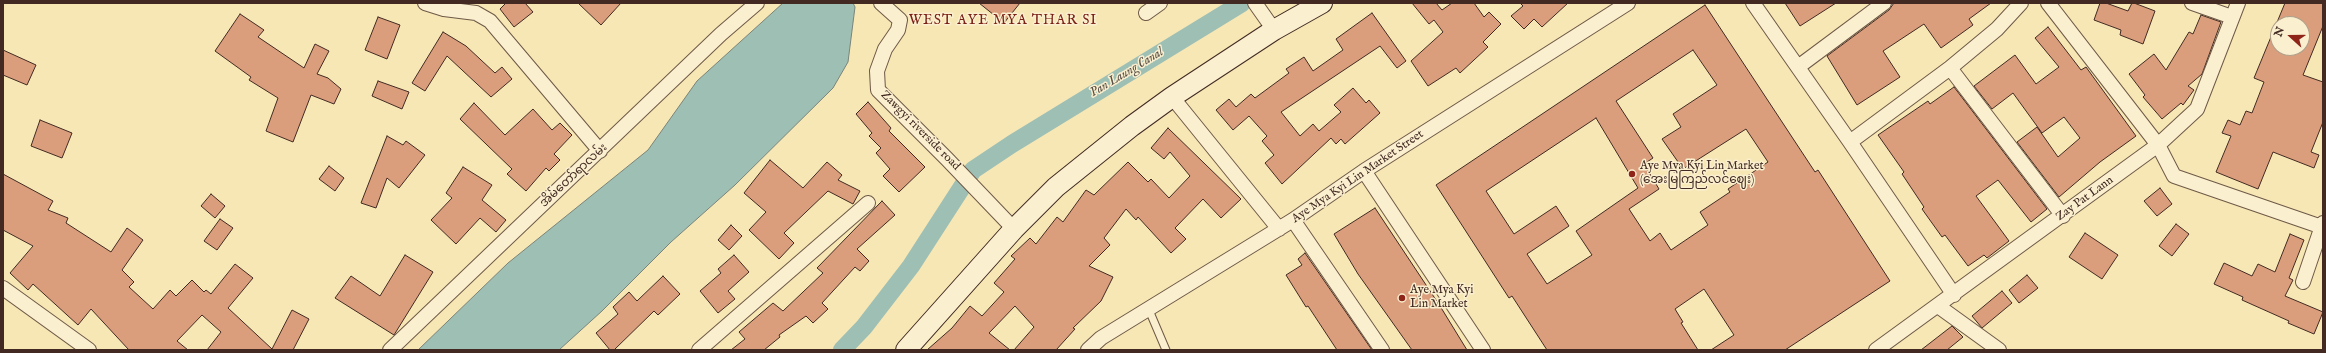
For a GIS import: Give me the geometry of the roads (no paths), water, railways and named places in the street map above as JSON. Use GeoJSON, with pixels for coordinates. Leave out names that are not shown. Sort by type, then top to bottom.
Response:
{"type":"FeatureCollection","features":[{"type":"Feature","properties":{"kind":"street"},"geometry":{"type":"LineString","coordinates":[[425,3],[444,10],[476,13],[490,21],[600,151]]}},
{"type":"Feature","properties":{"kind":"street","name":"အိမ်တော်ရာလမ်း"},"geometry":{"type":"LineString","coordinates":[[390,350],[722,34],[757,3]]}},
{"type":"Feature","properties":{"kind":"street","name":"Zawgyi riverside road"},"geometry":{"type":"LineString","coordinates":[[881,3],[900,20],[898,30],[885,49],[877,71],[878,90],[974,186],[1014,229]]}},
{"type":"Feature","properties":{"kind":"street"},"geometry":{"type":"LineString","coordinates":[[1146,13],[1160,3]]}},
{"type":"Feature","properties":{"kind":"street"},"geometry":{"type":"LineString","coordinates":[[906,350],[1014,229],[1056,188],[1132,126],[1172,96],[1274,30],[1322,3]]}},
{"type":"Feature","properties":{"kind":"street","name":"Aye Mya Kyi Lin Market Street"},"geometry":{"type":"LineString","coordinates":[[1088,350],[1101,338],[1279,229],[1364,171],[1628,3]]}},
{"type":"Feature","properties":{"kind":"street"},"geometry":{"type":"LineString","coordinates":[[1753,3],[1954,295]]}},
{"type":"Feature","properties":{"kind":"street"},"geometry":{"type":"LineString","coordinates":[[1798,67],[1884,3]]}},
{"type":"Feature","properties":{"kind":"street"},"geometry":{"type":"LineString","coordinates":[[1850,142],[1950,68],[1996,29],[2021,3]]}},
{"type":"Feature","properties":{"kind":"street"},"geometry":{"type":"LineString","coordinates":[[2048,3],[2158,145],[2174,176],[2322,225],[2304,282]]}},
{"type":"Feature","properties":{"kind":"street"},"geometry":{"type":"LineString","coordinates":[[2192,3],[2232,17]]}},
{"type":"Feature","properties":{"kind":"street","name":"Zay Pat Lann"},"geometry":{"type":"LineString","coordinates":[[1876,350],[2063,216],[2158,145],[2197,109],[2238,3]]}},
{"type":"Feature","properties":{"kind":"street"},"geometry":{"type":"LineString","coordinates":[[1257,6],[1274,30]]}},
{"type":"Feature","properties":{"kind":"street"},"geometry":{"type":"LineString","coordinates":[[1950,68],[2063,216]]}},
{"type":"Feature","properties":{"kind":"street"},"geometry":{"type":"LineString","coordinates":[[1172,96],[1279,229]]}},
{"type":"Feature","properties":{"kind":"street"},"geometry":{"type":"LineString","coordinates":[[1364,171],[1483,350]]}},
{"type":"Feature","properties":{"kind":"street"},"geometry":{"type":"LineString","coordinates":[[699,350],[868,203]]}},
{"type":"Feature","properties":{"kind":"street"},"geometry":{"type":"LineString","coordinates":[[1293,220],[1382,350]]}},
{"type":"Feature","properties":{"kind":"street"},"geometry":{"type":"LineString","coordinates":[[3,288],[90,350]]}},
{"type":"Feature","properties":{"kind":"street"},"geometry":{"type":"LineString","coordinates":[[1938,306],[1999,350]]}},
{"type":"Feature","properties":{"kind":"lane"},"geometry":{"type":"LineString","coordinates":[[1149,310],[1166,350]]}},
{"type":"Feature","properties":{"kind":"water"},"geometry":{"type":"Polygon","coordinates":[[[783,3],[853,3],[855,7],[848,62],[833,88],[735,185],[671,242],[602,311],[559,350],[418,350],[508,263],[648,150],[697,81],[783,3]]]}},
{"type":"Feature","properties":{"kind":"waterway","name":"Pan Laung Canal"},"geometry":{"type":"LineString","coordinates":[[842,350],[864,327],[911,266],[973,170],[1012,144],[1242,3]]}},
{"type":"Feature","properties":{"kind":"place","name":"Aye Mya Kyi Lin Market (အေးမြကြည်လင်ဈေး)"},"geometry":{"type":"Point","coordinates":[1632,174]}},
{"type":"Feature","properties":{"kind":"place","name":"Aye Mya Kyi Lin Market"},"geometry":{"type":"Point","coordinates":[1402,298]}},
{"type":"Feature","properties":{"kind":"district","name":"WEST AYE MYA THAR SI"},"geometry":{"type":"Point","coordinates":[1003,21]}}]}
